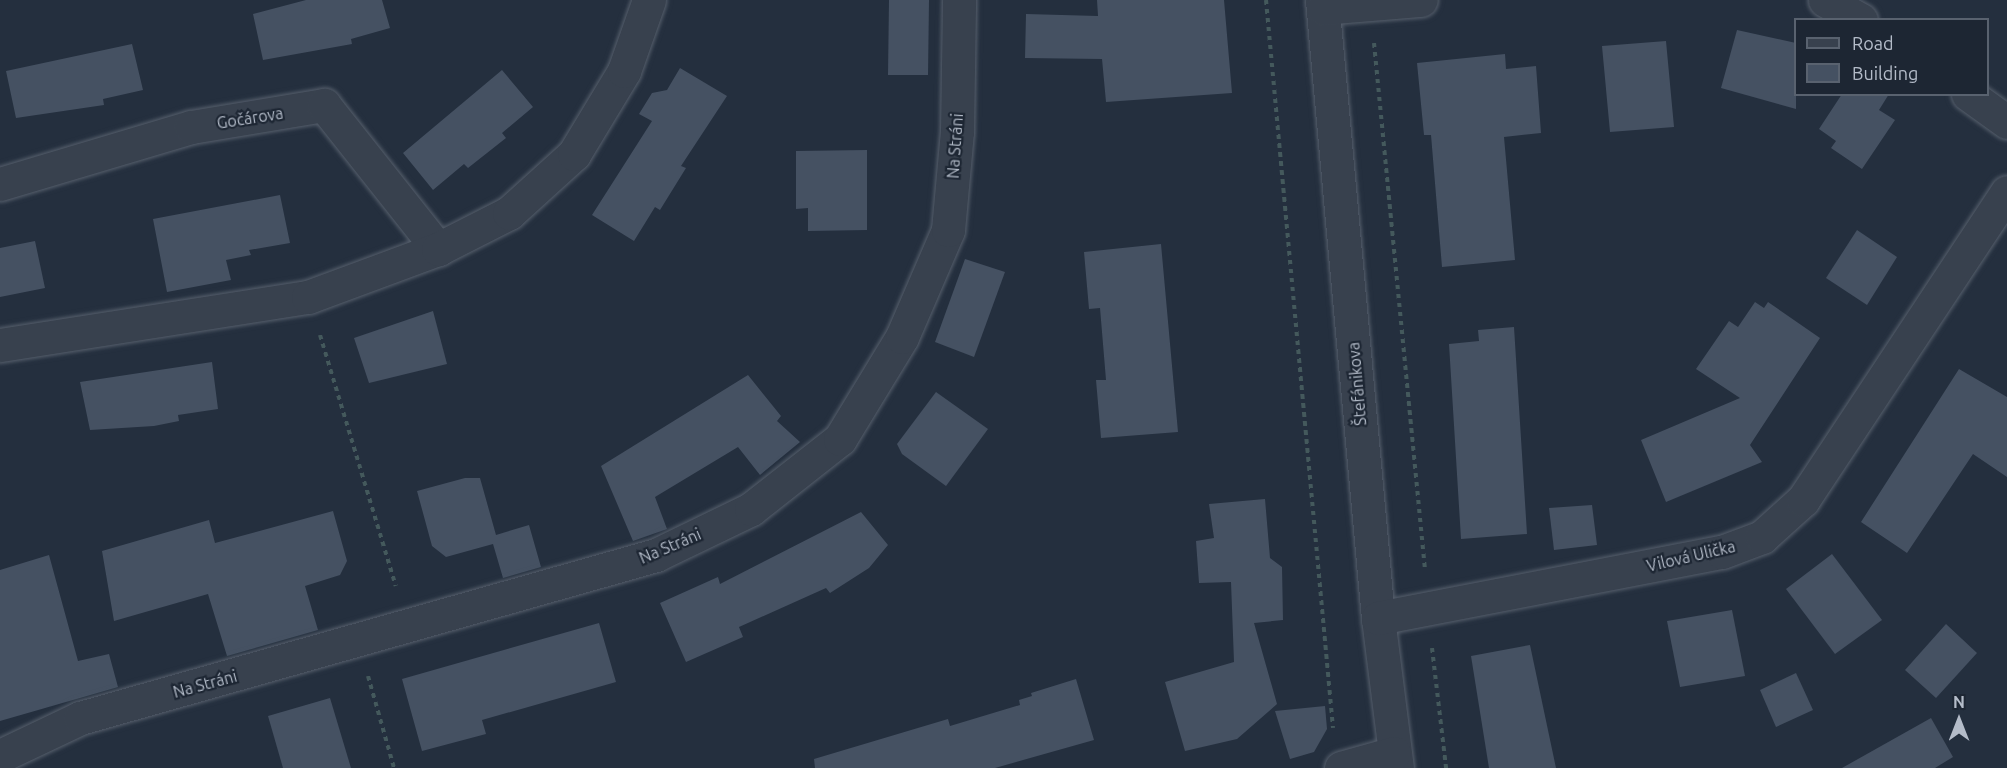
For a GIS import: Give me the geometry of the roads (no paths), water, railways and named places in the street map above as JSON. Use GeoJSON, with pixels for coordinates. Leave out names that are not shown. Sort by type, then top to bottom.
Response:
{"type":"FeatureCollection","features":[{"type":"Feature","properties":{"kind":"street"},"geometry":{"type":"LineString","coordinates":[[0,345],[308,297],[438,249],[509,213],[574,154],[624,71],[649,0]]}},
{"type":"Feature","properties":{"kind":"street","name":"Na Stráni"},"geometry":{"type":"LineString","coordinates":[[0,756],[80,717],[656,555],[751,508],[840,439],[902,337],[948,230],[957,132],[958,0]]}},
{"type":"Feature","properties":{"kind":"street"},"geometry":{"type":"LineString","coordinates":[[1322,4],[1421,0]]}},
{"type":"Feature","properties":{"kind":"street"},"geometry":{"type":"LineString","coordinates":[[1826,0],[1858,18]]}},
{"type":"Feature","properties":{"kind":"street","name":"Štefánikova"},"geometry":{"type":"LineString","coordinates":[[1322,4],[1378,618],[1395,760]]}},
{"type":"Feature","properties":{"kind":"street"},"geometry":{"type":"LineString","coordinates":[[1971,96],[2007,122]]}},
{"type":"Feature","properties":{"kind":"street","name":"Gočárova"},"geometry":{"type":"LineString","coordinates":[[0,184],[191,127],[324,105],[438,249]]}},
{"type":"Feature","properties":{"kind":"street","name":"Vilová Ulička"},"geometry":{"type":"LineString","coordinates":[[1378,618],[1722,552],[1762,537],[1803,500],[2007,192]]}},
{"type":"Feature","properties":{"kind":"street"},"geometry":{"type":"LineString","coordinates":[[1341,768],[1395,760]]}}]}
